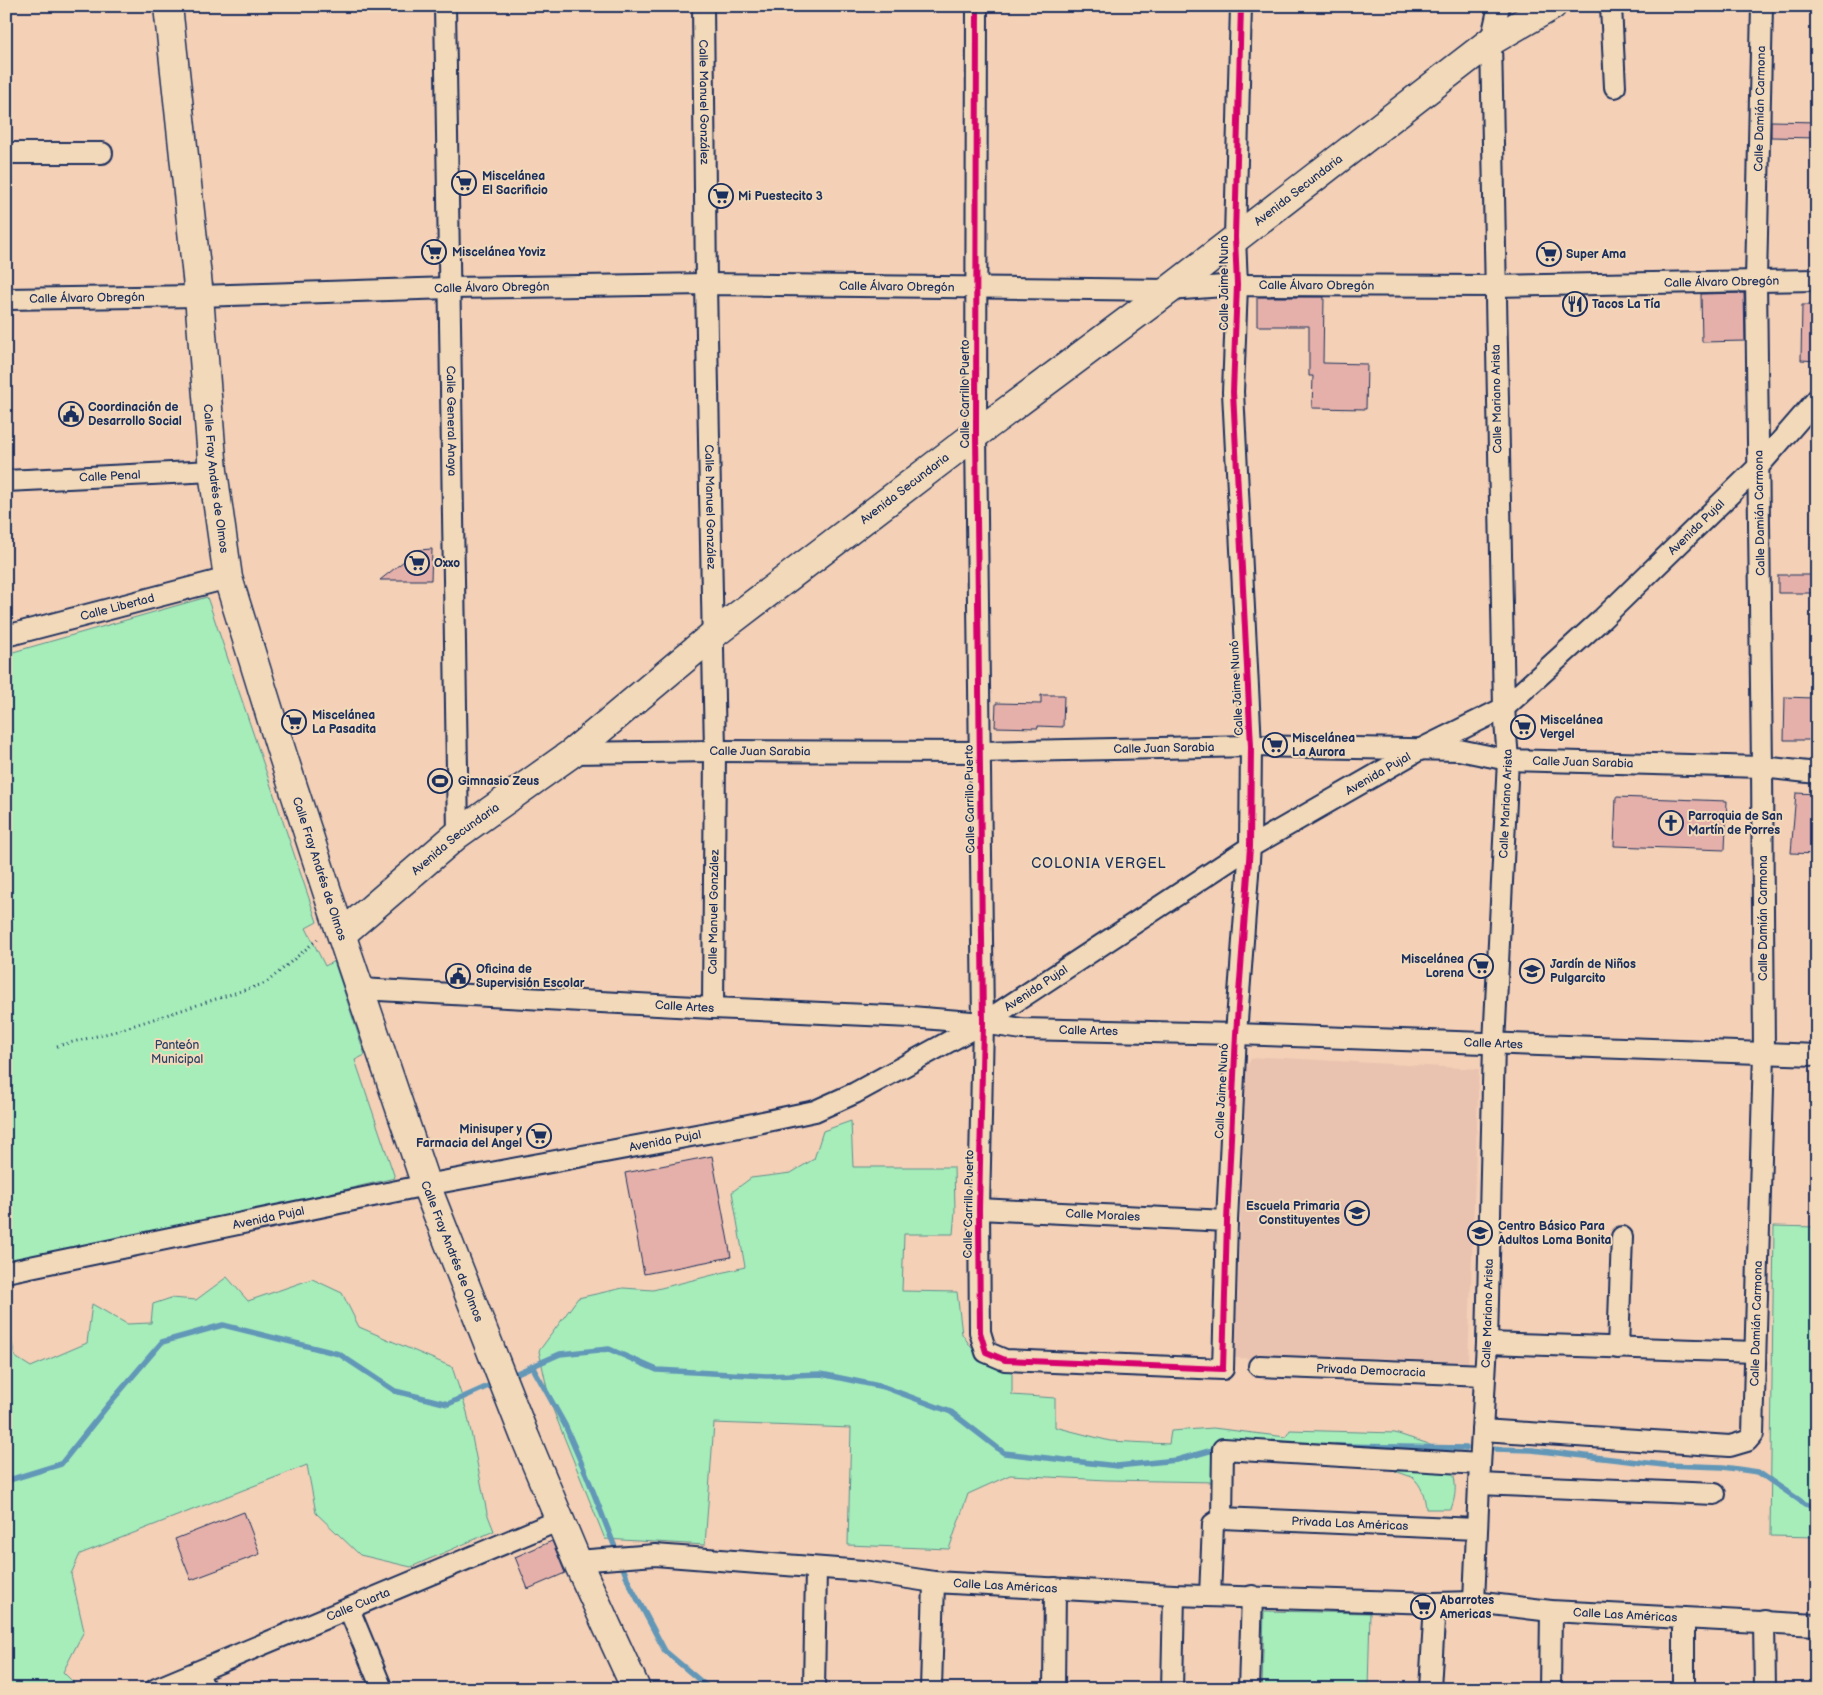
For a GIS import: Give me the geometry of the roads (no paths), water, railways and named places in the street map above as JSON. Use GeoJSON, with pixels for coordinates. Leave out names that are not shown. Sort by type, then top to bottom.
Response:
{"type":"FeatureCollection","features":[{"type":"Feature","properties":{"kind":"street","name":"Calle Fray Andrés de Olmos"},"geometry":{"type":"LineString","coordinates":[[168,6],[198,296],[213,471],[228,578],[282,753],[426,1185],[525,1437],[560,1520],[590,1560],[636,1689]]}},
{"type":"Feature","properties":{"kind":"street","name":"Calle General Anaya"},"geometry":{"type":"LineString","coordinates":[[445,6],[458,834]]}},
{"type":"Feature","properties":{"kind":"street","name":"Calle Manuel González"},"geometry":{"type":"LineString","coordinates":[[703,6],[706,284],[714,634],[713,1008]]}},
{"type":"Feature","properties":{"kind":"street","name":"Calle Carrillo Puerto"},"geometry":{"type":"LineString","coordinates":[[977,6],[976,434],[983,1023],[979,1209],[980,1332],[986,1352],[1005,1360],[1223,1369]]}},
{"type":"Feature","properties":{"kind":"street","name":"Calle Jaime Nunó"},"geometry":{"type":"LineString","coordinates":[[1223,1369],[1227,1222],[1236,1034],[1250,847],[1251,746],[1233,392],[1237,285],[1235,237],[1241,6]]}},
{"type":"Feature","properties":{"kind":"street","name":"Calle Mariano Arista"},"geometry":{"type":"LineString","coordinates":[[1474,1602],[1478,1484],[1487,1344],[1494,1044],[1508,760],[1504,708],[1491,41],[1499,6]]}},
{"type":"Feature","properties":{"kind":"street","name":"Avenida Secundaria"},"geometry":{"type":"LineString","coordinates":[[340,929],[458,834],[572,753],[714,634],[1168,290],[1491,41],[1552,6]]}},
{"type":"Feature","properties":{"kind":"street"},"geometry":{"type":"LineString","coordinates":[[1611,6],[1615,87]]}},
{"type":"Feature","properties":{"kind":"street","name":"Calle Damián Carmona"},"geometry":{"type":"LineString","coordinates":[[1482,1430],[1730,1446],[1747,1441],[1753,1434],[1764,1053],[1756,280],[1762,6]]}},
{"type":"Feature","properties":{"kind":"street"},"geometry":{"type":"LineString","coordinates":[[6,153],[102,153]]}},
{"type":"Feature","properties":{"kind":"street","name":"Calle Álvaro Obregón"},"geometry":{"type":"LineString","coordinates":[[6,299],[706,284],[1168,290],[1237,285],[1495,286],[1817,280]]}},
{"type":"Feature","properties":{"kind":"street","name":"Avenida Pujal"},"geometry":{"type":"LineString","coordinates":[[6,1272],[426,1185],[724,1130],[814,1111],[855,1093],[983,1023],[1250,847],[1419,750],[1504,708],[1602,619],[1759,466],[1817,399]]}},
{"type":"Feature","properties":{"kind":"street","name":"Calle Penal"},"geometry":{"type":"LineString","coordinates":[[6,481],[213,471]]}},
{"type":"Feature","properties":{"kind":"street","name":"Calle Libertad"},"geometry":{"type":"LineString","coordinates":[[6,636],[228,578]]}},
{"type":"Feature","properties":{"kind":"street","name":"Calle Juan Sarabia"},"geometry":{"type":"LineString","coordinates":[[572,753],[715,751],[981,752],[1251,746],[1458,750],[1508,760],[1762,767],[1817,773]]}},
{"type":"Feature","properties":{"kind":"street","name":"Calle Artes"},"geometry":{"type":"LineString","coordinates":[[360,989],[911,1017],[983,1023],[1022,1029],[1236,1034],[1817,1056]]}},
{"type":"Feature","properties":{"kind":"street","name":"Calle Morales"},"geometry":{"type":"LineString","coordinates":[[979,1209],[1227,1222]]}},
{"type":"Feature","properties":{"kind":"street"},"geometry":{"type":"LineString","coordinates":[[1618,1348],[1622,1237]]}},
{"type":"Feature","properties":{"kind":"street"},"geometry":{"type":"LineString","coordinates":[[1487,1344],[1755,1352]]}},
{"type":"Feature","properties":{"kind":"street","name":"Privada Democracia"},"geometry":{"type":"LineString","coordinates":[[1259,1366],[1484,1375]]}},
{"type":"Feature","properties":{"kind":"street"},"geometry":{"type":"LineString","coordinates":[[1210,1596],[1213,1524],[1222,1518],[1223,1449],[1480,1464]]}},
{"type":"Feature","properties":{"kind":"street"},"geometry":{"type":"LineString","coordinates":[[1478,1484],[1715,1494]]}},
{"type":"Feature","properties":{"kind":"street","name":"Privada Las Américas"},"geometry":{"type":"LineString","coordinates":[[1222,1518],[1476,1529]]}},
{"type":"Feature","properties":{"kind":"street","name":"Calle Cuarta"},"geometry":{"type":"LineString","coordinates":[[156,1689],[201,1680],[349,1609],[560,1520]]}},
{"type":"Feature","properties":{"kind":"street","name":"Calle Las Américas"},"geometry":{"type":"LineString","coordinates":[[590,1560],[655,1555],[863,1571],[934,1582],[1174,1595],[1435,1603],[1474,1602],[1551,1611],[1817,1625]]}},
{"type":"Feature","properties":{"kind":"street"},"geometry":{"type":"LineString","coordinates":[[814,1689],[816,1568]]}},
{"type":"Feature","properties":{"kind":"street"},"geometry":{"type":"LineString","coordinates":[[931,1689],[934,1582]]}},
{"type":"Feature","properties":{"kind":"street"},"geometry":{"type":"LineString","coordinates":[[1054,1689],[1055,1588]]}},
{"type":"Feature","properties":{"kind":"street"},"geometry":{"type":"LineString","coordinates":[[1172,1689],[1174,1595]]}},
{"type":"Feature","properties":{"kind":"street"},"geometry":{"type":"LineString","coordinates":[[1248,1689],[1252,1596]]}},
{"type":"Feature","properties":{"kind":"street"},"geometry":{"type":"LineString","coordinates":[[1430,1689],[1435,1603]]}},
{"type":"Feature","properties":{"kind":"street"},"geometry":{"type":"LineString","coordinates":[[349,1609],[382,1689]]}},
{"type":"Feature","properties":{"kind":"street"},"geometry":{"type":"LineString","coordinates":[[1550,1689],[1551,1611]]}},
{"type":"Feature","properties":{"kind":"street"},"geometry":{"type":"LineString","coordinates":[[1684,1618],[1684,1689]]}},
{"type":"Feature","properties":{"kind":"street"},"geometry":{"type":"LineString","coordinates":[[1764,1621],[1765,1689]]}},
{"type":"Feature","properties":{"kind":"waterway"},"geometry":{"type":"LineString","coordinates":[[6,1481],[61,1464],[162,1342],[223,1325],[339,1354],[395,1391],[448,1404],[495,1383]]}},
{"type":"Feature","properties":{"kind":"waterway"},"geometry":{"type":"LineString","coordinates":[[508,1377],[560,1354],[609,1349],[657,1370],[767,1376],[821,1374],[884,1387],[951,1412],[1004,1453],[1117,1466],[1177,1460],[1220,1448]]}},
{"type":"Feature","properties":{"kind":"waterway"},"geometry":{"type":"LineString","coordinates":[[532,1366],[565,1425],[629,1583],[665,1651],[710,1689]]}},
{"type":"Feature","properties":{"kind":"waterway"},"geometry":{"type":"LineString","coordinates":[[1336,1446],[1466,1448]]}},
{"type":"Feature","properties":{"kind":"waterway"},"geometry":{"type":"LineString","coordinates":[[1496,1449],[1532,1450],[1664,1465],[1723,1467],[1758,1472],[1805,1504],[1817,1507]]}},
{"type":"Feature","properties":{"kind":"place","name":"Miscelánea El Sacrificio"},"geometry":{"type":"Point","coordinates":[464,183]}},
{"type":"Feature","properties":{"kind":"place","name":"Mi Puestecito 3"},"geometry":{"type":"Point","coordinates":[721,196]}},
{"type":"Feature","properties":{"kind":"place","name":"Miscelánea Yoviz"},"geometry":{"type":"Point","coordinates":[434,252]}},
{"type":"Feature","properties":{"kind":"place","name":"Super Ama"},"geometry":{"type":"Point","coordinates":[1549,254]}},
{"type":"Feature","properties":{"kind":"place","name":"Tacos La Tía"},"geometry":{"type":"Point","coordinates":[1575,304]}},
{"type":"Feature","properties":{"kind":"place","name":"Coordinación de Desarrollo Social"},"geometry":{"type":"Point","coordinates":[71,414]}},
{"type":"Feature","properties":{"kind":"place","name":"Oxxo"},"geometry":{"type":"Point","coordinates":[417,563]}},
{"type":"Feature","properties":{"kind":"place","name":"Miscelánea La Pasadita"},"geometry":{"type":"Point","coordinates":[294,722]}},
{"type":"Feature","properties":{"kind":"place","name":"Miscelánea Vergel"},"geometry":{"type":"Point","coordinates":[1523,727]}},
{"type":"Feature","properties":{"kind":"place","name":"Miscelánea La Aurora"},"geometry":{"type":"Point","coordinates":[1275,745]}},
{"type":"Feature","properties":{"kind":"place","name":"Gimnasio Zeus"},"geometry":{"type":"Point","coordinates":[440,781]}},
{"type":"Feature","properties":{"kind":"place","name":"Parroquia de San Martín de Porres"},"geometry":{"type":"Point","coordinates":[1671,823]}},
{"type":"Feature","properties":{"kind":"place","name":"Miscelánea Lorena"},"geometry":{"type":"Point","coordinates":[1481,966]}},
{"type":"Feature","properties":{"kind":"place","name":"Jardín de Niños Pulgarcito"},"geometry":{"type":"Point","coordinates":[1532,971]}},
{"type":"Feature","properties":{"kind":"place","name":"Oficina de Supervisión Escolar"},"geometry":{"type":"Point","coordinates":[458,976]}},
{"type":"Feature","properties":{"kind":"place","name":"Minisuper y Farmacia del Angel"},"geometry":{"type":"Point","coordinates":[539,1136]}},
{"type":"Feature","properties":{"kind":"place","name":"Escuela Primaria Constituyentes"},"geometry":{"type":"Point","coordinates":[1357,1213]}},
{"type":"Feature","properties":{"kind":"place","name":"Centro Básico Para Adultos Loma Bonita"},"geometry":{"type":"Point","coordinates":[1480,1233]}},
{"type":"Feature","properties":{"kind":"place","name":"Abarrotes Americas"},"geometry":{"type":"Point","coordinates":[1423,1607]}},
{"type":"Feature","properties":{"kind":"district","name":"COLONIA VERGEL"},"geometry":{"type":"Point","coordinates":[1099,863]}},
{"type":"Feature","properties":{"kind":"park label","name":"Panteón Municipal"},"geometry":{"type":"Point","coordinates":[177,1052]}}]}
